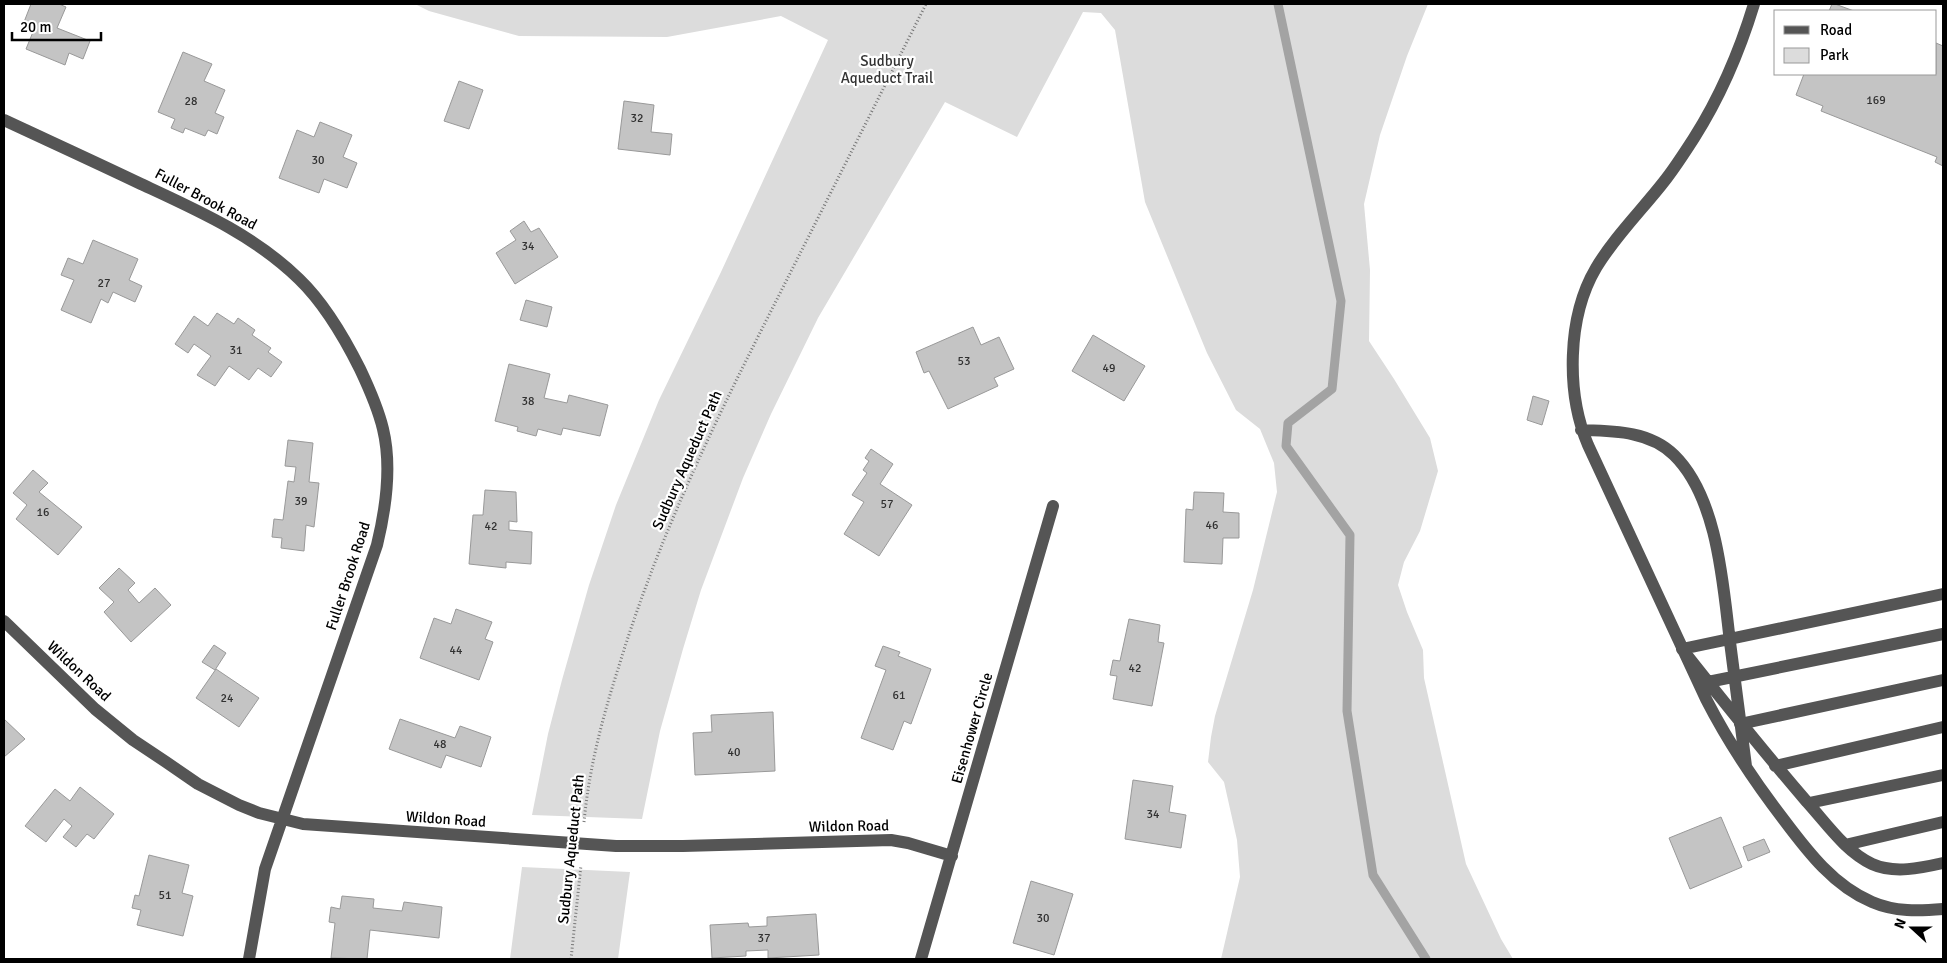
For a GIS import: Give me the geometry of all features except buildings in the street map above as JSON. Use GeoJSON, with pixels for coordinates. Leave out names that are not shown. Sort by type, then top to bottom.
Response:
{"type":"FeatureCollection","features":[{"type":"Feature","properties":{"kind":"street"},"geometry":{"type":"LineString","coordinates":[[1754,4],[1728,75],[1695,136],[1666,178],[1612,244],[1590,279],[1579,317],[1573,360],[1573,386],[1582,430],[1682,649],[1727,739],[1746,770],[1806,849],[1827,872],[1848,888],[1873,903],[1893,909],[1943,909]]}},
{"type":"Feature","properties":{"kind":"street","name":"Fuller Brook Road"},"geometry":{"type":"LineString","coordinates":[[4,120],[197,210],[244,236],[266,251],[300,280],[328,314],[342,335],[367,385],[383,430],[387,475],[383,521],[370,567],[281,818],[265,869],[249,959]]}},
{"type":"Feature","properties":{"kind":"street"},"geometry":{"type":"LineString","coordinates":[[1582,430],[1629,432],[1660,444],[1674,455],[1686,470],[1703,503],[1716,544],[1724,590],[1746,770]]}},
{"type":"Feature","properties":{"kind":"street","name":"Eisenhower Circle"},"geometry":{"type":"LineString","coordinates":[[920,959],[1054,506]]}},
{"type":"Feature","properties":{"kind":"street"},"geometry":{"type":"LineString","coordinates":[[1682,649],[1943,594]]}},
{"type":"Feature","properties":{"kind":"street","name":"Wildon Road"},"geometry":{"type":"LineString","coordinates":[[4,621],[77,693],[133,740],[217,795],[246,808],[303,824],[583,844],[683,846],[891,840],[952,856]]}},
{"type":"Feature","properties":{"kind":"street"},"geometry":{"type":"LineString","coordinates":[[1708,682],[1943,634]]}},
{"type":"Feature","properties":{"kind":"street"},"geometry":{"type":"LineString","coordinates":[[1682,649],[1775,766],[1845,845],[1859,857],[1874,865],[1889,869],[1906,869],[1943,863]]}},
{"type":"Feature","properties":{"kind":"street"},"geometry":{"type":"LineString","coordinates":[[1740,724],[1943,680]]}},
{"type":"Feature","properties":{"kind":"street"},"geometry":{"type":"LineString","coordinates":[[1775,766],[1943,727]]}},
{"type":"Feature","properties":{"kind":"street"},"geometry":{"type":"LineString","coordinates":[[1808,803],[1943,775]]}},
{"type":"Feature","properties":{"kind":"street"},"geometry":{"type":"LineString","coordinates":[[1845,845],[1943,822]]}},
{"type":"Feature","properties":{"kind":"path","name":"Sudbury Aqueduct Path"},"geometry":{"type":"LineString","coordinates":[[571,959],[586,798],[592,760],[624,646],[670,523],[719,414],[926,4]]}},
{"type":"Feature","properties":{"kind":"green space","name":"Sudbury Aqueduct Trail"},"geometry":{"type":"Polygon","coordinates":[[[415,4],[1428,4],[1407,56],[1380,135],[1364,204],[1370,270],[1369,341],[1430,438],[1438,471],[1420,531],[1404,562],[1398,585],[1423,650],[1424,678],[1466,864],[1501,939],[1513,959],[1221,959],[1240,877],[1237,840],[1224,782],[1208,762],[1215,716],[1253,590],[1277,492],[1274,463],[1260,429],[1236,410],[1207,353],[1145,202],[1115,30],[1101,13],[1083,12],[1017,137],[945,102],[818,318],[771,414],[743,478],[701,590],[660,731],[642,819],[532,815],[548,734],[562,680],[589,585],[616,505],[659,400],[721,272],[828,40],[781,16],[667,37],[519,36],[429,11],[415,4]]]}},
{"type":"Feature","properties":{"kind":"green space"},"geometry":{"type":"Polygon","coordinates":[[[522,867],[630,872],[618,959],[510,959],[522,867]]]}},
{"type":"Feature","properties":{"kind":"waterway"},"geometry":{"type":"LineString","coordinates":[[1278,4],[1341,301],[1332,389],[1288,423],[1286,446],[1350,535],[1347,711],[1373,875],[1426,959]]}}]}
